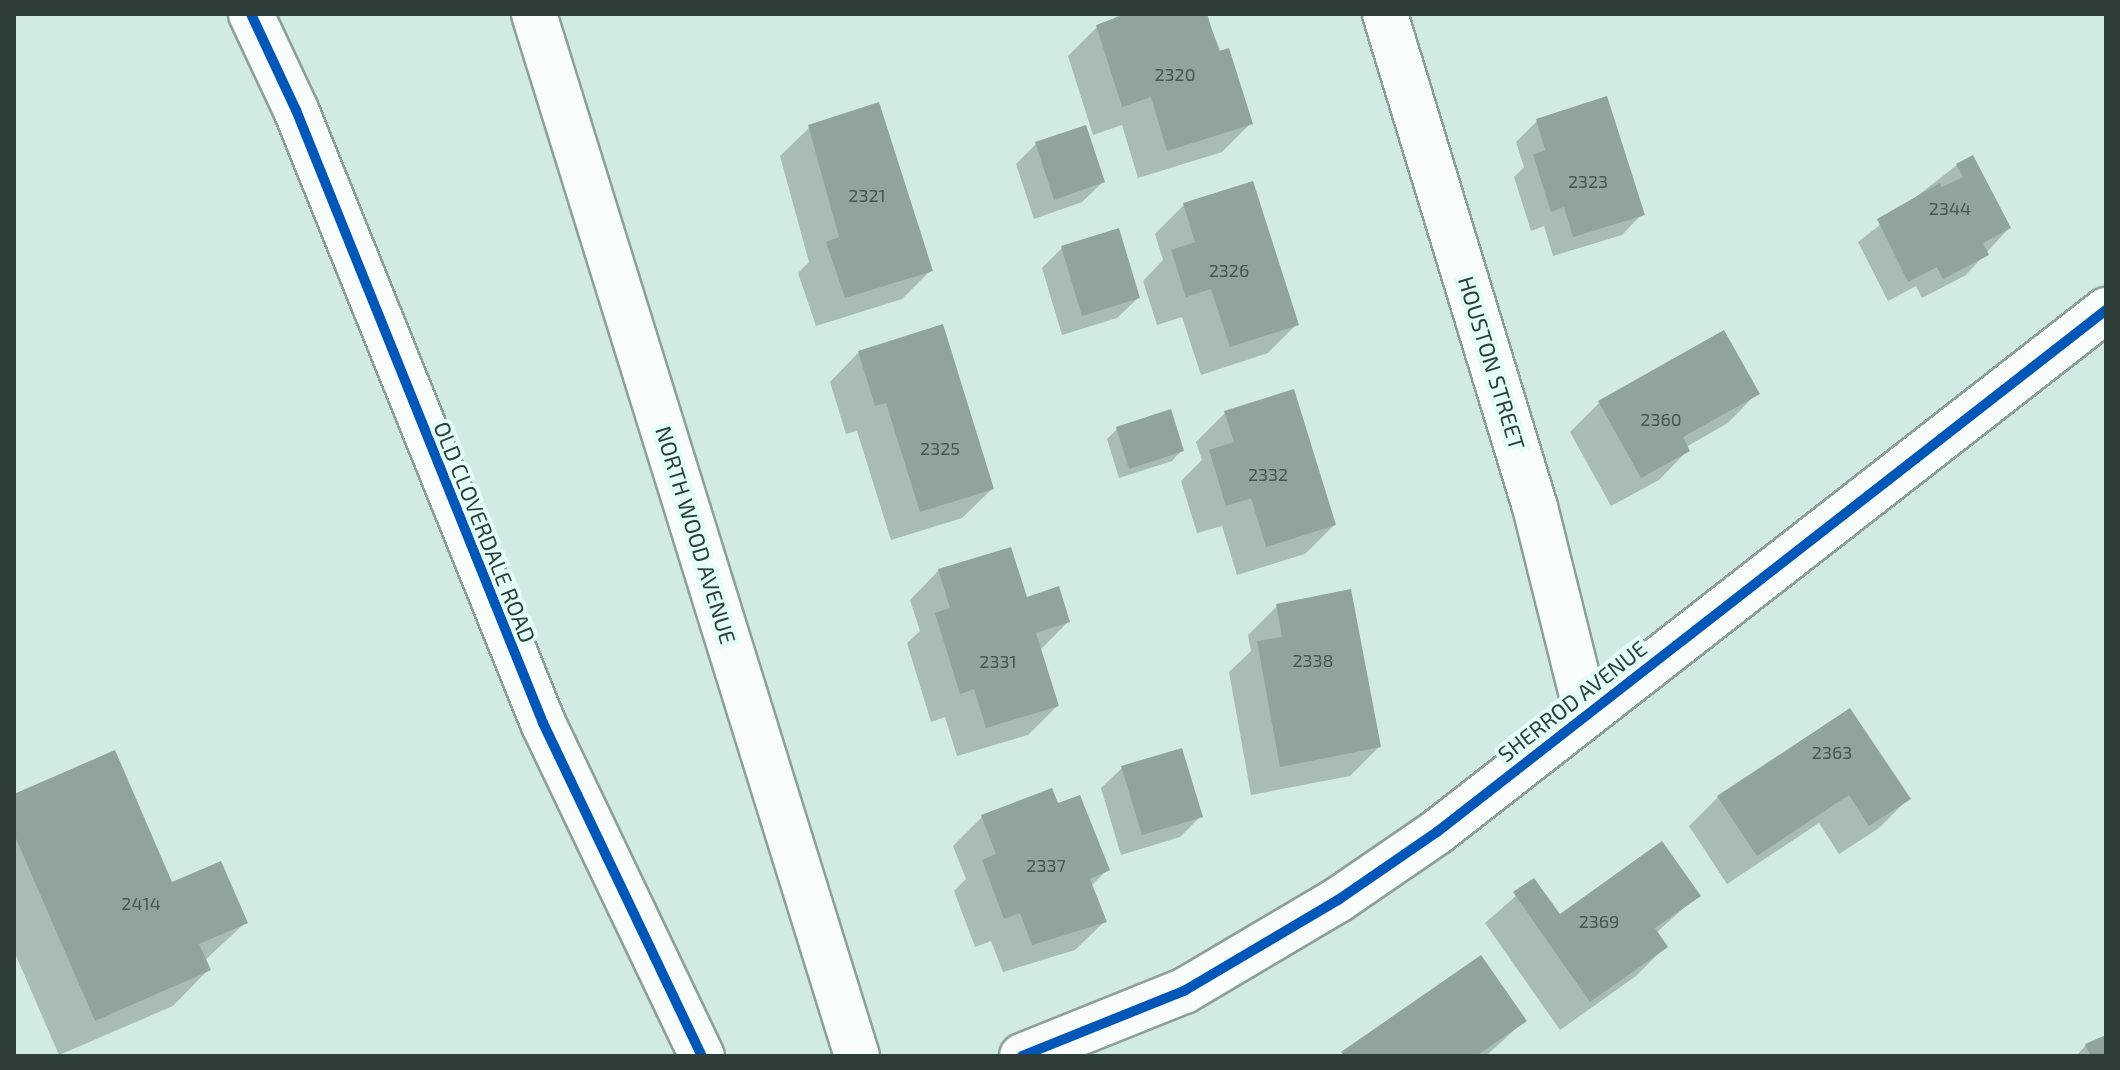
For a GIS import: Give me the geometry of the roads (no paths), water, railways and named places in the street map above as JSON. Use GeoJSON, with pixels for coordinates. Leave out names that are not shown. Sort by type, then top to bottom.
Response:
{"type":"FeatureCollection","features":[{"type":"Feature","properties":{"kind":"street","name":"OLD CLOVERDALE ROAD"},"geometry":{"type":"LineString","coordinates":[[251,14],[296,110],[543,723],[702,1056]]}},
{"type":"Feature","properties":{"kind":"street","name":"NORTH WOOD AVENUE"},"geometry":{"type":"LineString","coordinates":[[534,14],[857,1056]]}},
{"type":"Feature","properties":{"kind":"street","name":"HOUSTON STREET"},"geometry":{"type":"LineString","coordinates":[[1385,14],[1535,507],[1587,715]]}},
{"type":"Feature","properties":{"kind":"street","name":"SHERROD AVENUE"},"geometry":{"type":"LineString","coordinates":[[1022,1056],[1184,991],[1338,900],[1587,715],[2106,310]]}}]}
